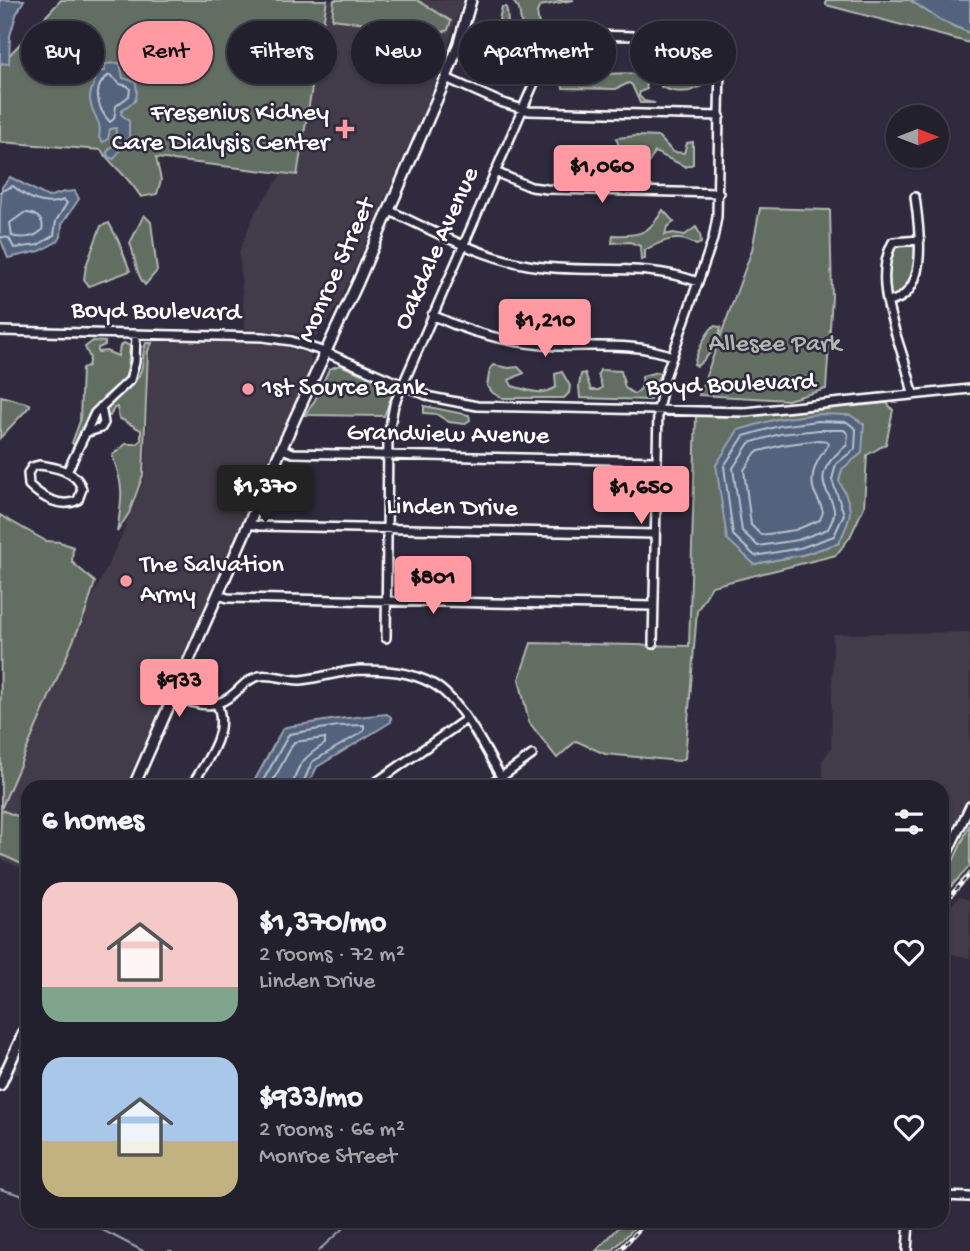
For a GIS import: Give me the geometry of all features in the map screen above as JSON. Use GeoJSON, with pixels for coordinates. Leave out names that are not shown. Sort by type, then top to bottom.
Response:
{"type":"FeatureCollection","features":[{"type":"Feature","properties":{"kind":"main road","name":"Monroe Street"},"geometry":{"type":"LineString","coordinates":[[136,780],[446,78],[471,0]]}},
{"type":"Feature","properties":{"kind":"main road"},"geometry":{"type":"LineString","coordinates":[[0,1085],[21,1038]]}},
{"type":"Feature","properties":{"kind":"street","name":"Oakdale Avenue"},"geometry":{"type":"LineString","coordinates":[[386,638],[390,420],[402,385],[541,67],[550,53],[578,38],[594,35],[701,39],[712,47],[720,63],[720,116]]}},
{"type":"Feature","properties":{"kind":"street"},"geometry":{"type":"LineString","coordinates":[[446,78],[522,110],[720,116],[716,228],[672,355],[658,410],[653,644]]}},
{"type":"Feature","properties":{"kind":"street"},"geometry":{"type":"LineString","coordinates":[[495,172],[531,187],[548,190],[719,193]]}},
{"type":"Feature","properties":{"kind":"street"},"geometry":{"type":"LineString","coordinates":[[887,302],[898,301],[911,289],[917,271],[920,240],[915,197]]}},
{"type":"Feature","properties":{"kind":"street"},"geometry":{"type":"LineString","coordinates":[[388,210],[500,259],[528,266],[648,270],[698,282]]}},
{"type":"Feature","properties":{"kind":"street"},"geometry":{"type":"LineString","coordinates":[[913,395],[910,374],[895,334],[887,302],[885,255],[893,242],[920,240]]}},
{"type":"Feature","properties":{"kind":"street"},"geometry":{"type":"LineString","coordinates":[[432,315],[468,330],[511,341],[560,346],[645,347],[672,355]]}},
{"type":"Feature","properties":{"kind":"street","name":"Boyd Boulevard"},"geometry":{"type":"LineString","coordinates":[[0,331],[263,337],[291,341],[325,352],[431,397],[477,406],[745,411],[970,389]]}},
{"type":"Feature","properties":{"kind":"street"},"geometry":{"type":"LineString","coordinates":[[67,472],[85,433],[101,407],[130,380],[135,362],[136,334]]}},
{"type":"Feature","properties":{"kind":"street"},"geometry":{"type":"LineString","coordinates":[[85,433],[102,428],[104,423],[101,407]]}},
{"type":"Feature","properties":{"kind":"street","name":"Grandview Avenue"},"geometry":{"type":"LineString","coordinates":[[282,449],[293,453],[656,461]]}},
{"type":"Feature","properties":{"kind":"street"},"geometry":{"type":"LineString","coordinates":[[39,465],[67,472],[79,482],[82,489],[80,497],[74,503],[55,502],[29,485],[28,472],[32,467],[39,465]]}},
{"type":"Feature","properties":{"kind":"street","name":"Linden Drive"},"geometry":{"type":"LineString","coordinates":[[249,524],[655,534]]}},
{"type":"Feature","properties":{"kind":"street"},"geometry":{"type":"LineString","coordinates":[[218,595],[228,598],[653,606]]}},
{"type":"Feature","properties":{"kind":"street"},"geometry":{"type":"LineString","coordinates":[[173,696],[207,706],[230,698],[249,680],[262,676],[302,680],[357,670],[410,674],[435,685],[450,699],[503,780]]}},
{"type":"Feature","properties":{"kind":"street"},"geometry":{"type":"LineString","coordinates":[[195,780],[220,733],[221,714],[217,704]]}},
{"type":"Feature","properties":{"kind":"street"},"geometry":{"type":"LineString","coordinates":[[379,780],[465,720]]}},
{"type":"Feature","properties":{"kind":"street"},"geometry":{"type":"LineString","coordinates":[[497,780],[532,755]]}},
{"type":"Feature","properties":{"kind":"street"},"geometry":{"type":"LineString","coordinates":[[949,848],[970,806]]}},
{"type":"Feature","properties":{"kind":"street"},"geometry":{"type":"LineString","coordinates":[[949,1196],[970,1197]]}},
{"type":"Feature","properties":{"kind":"street"},"geometry":{"type":"LineString","coordinates":[[907,1251],[909,1228]]}},
{"type":"Feature","properties":{"kind":"shaded area"},"geometry":{"type":"Polygon","coordinates":[[[322,0],[462,0],[445,57],[445,21],[351,21],[351,84],[434,84],[339,303],[317,337],[245,329],[239,252],[255,212],[294,157],[307,84],[337,84],[337,21],[318,21],[322,0]]]}},
{"type":"Feature","properties":{"kind":"shaded area"},"geometry":{"type":"Polygon","coordinates":[[[150,340],[274,344],[310,354],[312,363],[261,483],[128,780],[21,780],[21,868],[0,859],[0,811],[86,611],[121,537],[145,476],[150,340]]]}},
{"type":"Feature","properties":{"kind":"shaded area"},"geometry":{"type":"Polygon","coordinates":[[[970,632],[970,799],[952,831],[949,831],[949,780],[823,780],[822,761],[831,748],[833,634],[970,632]]]}},
{"type":"Feature","properties":{"kind":"shaded area"},"geometry":{"type":"Polygon","coordinates":[[[958,897],[970,900],[970,958],[949,954],[949,907],[958,897]]]}},
{"type":"Feature","properties":{"kind":"shaded area"},"geometry":{"type":"Polygon","coordinates":[[[21,1053],[21,1074],[12,1074],[21,1053]]]}},
{"type":"Feature","properties":{"kind":"green space"},"geometry":{"type":"Polygon","coordinates":[[[61,0],[327,0],[323,21],[227,21],[227,84],[313,84],[297,175],[156,158],[161,180],[157,194],[141,197],[101,150],[0,142],[0,65],[21,43],[21,84],[104,84],[104,21],[41,21],[61,0]]]}},
{"type":"Feature","properties":{"kind":"green space"},"geometry":{"type":"Polygon","coordinates":[[[334,0],[417,0],[451,21],[445,31],[445,21],[332,19],[334,0]]]}},
{"type":"Feature","properties":{"kind":"green space"},"geometry":{"type":"Polygon","coordinates":[[[512,0],[574,0],[540,6],[537,12],[538,21],[521,21],[519,9],[512,0]]]}},
{"type":"Feature","properties":{"kind":"green space"},"geometry":{"type":"Polygon","coordinates":[[[826,0],[910,0],[940,20],[970,33],[970,43],[826,5],[826,0]]]}},
{"type":"Feature","properties":{"kind":"green space"},"geometry":{"type":"Polygon","coordinates":[[[502,7],[506,7],[508,21],[499,21],[502,7]]]}},
{"type":"Feature","properties":{"kind":"green space"},"geometry":{"type":"Polygon","coordinates":[[[616,73],[630,73],[630,84],[616,89],[563,88],[562,84],[616,84],[616,73]]]}},
{"type":"Feature","properties":{"kind":"green space"},"geometry":{"type":"Polygon","coordinates":[[[646,84],[647,89],[640,92],[639,96],[644,101],[655,103],[640,103],[632,85],[646,84]]]}},
{"type":"Feature","properties":{"kind":"green space"},"geometry":{"type":"Polygon","coordinates":[[[662,84],[704,84],[685,92],[661,87],[662,84]]]}},
{"type":"Feature","properties":{"kind":"green space"},"geometry":{"type":"Polygon","coordinates":[[[659,137],[673,152],[684,153],[687,143],[693,142],[693,164],[686,167],[655,152],[646,167],[635,168],[622,154],[616,138],[659,137]]]}},
{"type":"Feature","properties":{"kind":"green space","name":"Allesee Park"},"geometry":{"type":"Polygon","coordinates":[[[760,208],[830,210],[832,297],[826,389],[788,400],[699,395],[752,250],[760,208]]]}},
{"type":"Feature","properties":{"kind":"green space"},"geometry":{"type":"Polygon","coordinates":[[[663,210],[674,222],[667,227],[665,235],[685,235],[696,227],[701,243],[696,245],[683,239],[664,241],[645,250],[645,259],[641,260],[640,246],[630,242],[612,243],[613,235],[637,234],[648,229],[663,210]]]}},
{"type":"Feature","properties":{"kind":"green space"},"geometry":{"type":"Polygon","coordinates":[[[144,215],[151,222],[157,271],[145,285],[130,243],[144,215]]]}},
{"type":"Feature","properties":{"kind":"green space"},"geometry":{"type":"Polygon","coordinates":[[[109,223],[130,271],[89,286],[84,279],[86,266],[101,226],[109,223]]]}},
{"type":"Feature","properties":{"kind":"green space"},"geometry":{"type":"Polygon","coordinates":[[[915,244],[917,247],[914,269],[905,288],[894,298],[891,297],[889,283],[890,258],[894,245],[915,244]]]}},
{"type":"Feature","properties":{"kind":"green space"},"geometry":{"type":"Polygon","coordinates":[[[714,326],[721,327],[715,344],[697,366],[694,364],[699,349],[714,326]]]}},
{"type":"Feature","properties":{"kind":"green space"},"geometry":{"type":"Polygon","coordinates":[[[93,341],[105,342],[105,345],[98,348],[98,352],[106,351],[118,356],[120,346],[124,343],[130,346],[127,377],[103,398],[87,417],[75,445],[72,443],[80,421],[82,368],[88,366],[90,358],[85,347],[93,341]]]}},
{"type":"Feature","properties":{"kind":"green space"},"geometry":{"type":"Polygon","coordinates":[[[146,343],[152,343],[148,351],[143,475],[129,513],[117,532],[121,493],[112,455],[126,444],[137,444],[141,440],[141,430],[119,418],[117,407],[110,416],[105,413],[138,376],[146,343]]]}},
{"type":"Feature","properties":{"kind":"green space"},"geometry":{"type":"Polygon","coordinates":[[[340,365],[394,390],[384,416],[305,415],[329,369],[340,365]]]}},
{"type":"Feature","properties":{"kind":"green space"},"geometry":{"type":"Polygon","coordinates":[[[493,365],[518,367],[524,373],[509,380],[512,386],[534,392],[545,392],[556,387],[555,374],[562,372],[570,386],[569,393],[564,398],[502,398],[487,386],[493,365]]]}},
{"type":"Feature","properties":{"kind":"green space"},"geometry":{"type":"Polygon","coordinates":[[[600,370],[621,371],[625,388],[634,394],[641,387],[642,376],[657,372],[660,374],[658,379],[652,382],[650,400],[580,398],[581,374],[585,373],[591,390],[599,390],[602,387],[598,374],[600,370]]]}},
{"type":"Feature","properties":{"kind":"green space"},"geometry":{"type":"Polygon","coordinates":[[[1,396],[30,406],[0,438],[1,396]]]}},
{"type":"Feature","properties":{"kind":"green space"},"geometry":{"type":"Polygon","coordinates":[[[887,403],[893,410],[886,444],[867,455],[864,507],[850,537],[836,555],[712,586],[697,611],[685,758],[679,761],[605,754],[576,741],[557,758],[529,722],[519,679],[531,643],[689,646],[696,416],[743,417],[887,403]],[[864,424],[754,564],[802,555],[839,543],[839,482],[842,469],[864,424]]]}},
{"type":"Feature","properties":{"kind":"green space"},"geometry":{"type":"Polygon","coordinates":[[[424,406],[469,415],[470,420],[464,424],[449,422],[436,414],[424,413],[424,406]]]}},
{"type":"Feature","properties":{"kind":"green space"},"geometry":{"type":"Polygon","coordinates":[[[0,515],[46,541],[73,547],[72,562],[95,582],[86,611],[1,809],[0,515]]]}},
{"type":"Feature","properties":{"kind":"green space"},"geometry":{"type":"Polygon","coordinates":[[[1,810],[21,817],[21,864],[0,854],[1,810]]]}},
{"type":"Feature","properties":{"kind":"green space"},"geometry":{"type":"Polygon","coordinates":[[[970,824],[970,866],[949,889],[949,870],[970,824]]]}},
{"type":"Feature","properties":{"kind":"green space"},"geometry":{"type":"Polygon","coordinates":[[[618,1228],[634,1228],[612,1251],[596,1251],[618,1228]]]}},
{"type":"Feature","properties":{"kind":"water"},"geometry":{"type":"Polygon","coordinates":[[[0,0],[24,0],[10,36],[9,64],[0,63],[0,0]]]}},
{"type":"Feature","properties":{"kind":"water"},"geometry":{"type":"Polygon","coordinates":[[[910,0],[970,0],[970,33],[940,20],[910,0]]]}},
{"type":"Feature","properties":{"kind":"water"},"geometry":{"type":"Polygon","coordinates":[[[118,63],[118,84],[136,84],[135,101],[123,109],[121,114],[129,121],[129,137],[114,159],[108,157],[107,152],[115,143],[116,128],[110,129],[108,139],[103,142],[99,138],[99,124],[90,96],[94,84],[104,84],[105,64],[118,63]]]}},
{"type":"Feature","properties":{"kind":"water"},"geometry":{"type":"Polygon","coordinates":[[[10,177],[48,197],[75,191],[79,199],[62,224],[58,241],[40,251],[8,258],[0,238],[0,210],[2,187],[10,177]]]}},
{"type":"Feature","properties":{"kind":"water"},"geometry":{"type":"Polygon","coordinates":[[[818,414],[850,415],[864,424],[862,453],[842,469],[839,481],[848,499],[850,512],[839,543],[802,555],[754,564],[727,539],[716,465],[738,430],[777,419],[818,414]]]}},
{"type":"Feature","properties":{"kind":"water"},"geometry":{"type":"Polygon","coordinates":[[[387,714],[391,717],[391,722],[317,767],[310,780],[255,780],[286,727],[387,714]]]}},
{"type":"Feature","properties":{"kind":"waterway"},"geometry":{"type":"LineString","coordinates":[[0,1189],[21,1195]]}},
{"type":"Feature","properties":{"kind":"waterway"},"geometry":{"type":"LineString","coordinates":[[99,1228],[143,1251]]}},
{"type":"Feature","properties":{"kind":"waterway"},"geometry":{"type":"LineString","coordinates":[[318,1251],[343,1228]]}},
{"type":"Feature","properties":{"kind":"waterway"},"geometry":{"type":"LineString","coordinates":[[167,1251],[172,1251]]}},
{"type":"Feature","properties":{"kind":"railway"},"geometry":{"type":"LineString","coordinates":[[949,897],[970,874]]}},
{"type":"Feature","properties":{"kind":"railway"},"geometry":{"type":"LineString","coordinates":[[619,1251],[640,1228]]}},
{"type":"Feature","properties":{"kind":"place","name":"Fresenius Kidney Care Dialysis Center"},"geometry":{"type":"Point","coordinates":[345,129]}},
{"type":"Feature","properties":{"kind":"place","name":"1st Source Bank"},"geometry":{"type":"Point","coordinates":[248,389]}},
{"type":"Feature","properties":{"kind":"place","name":"The Salvation Army"},"geometry":{"type":"Point","coordinates":[126,581]}}]}
